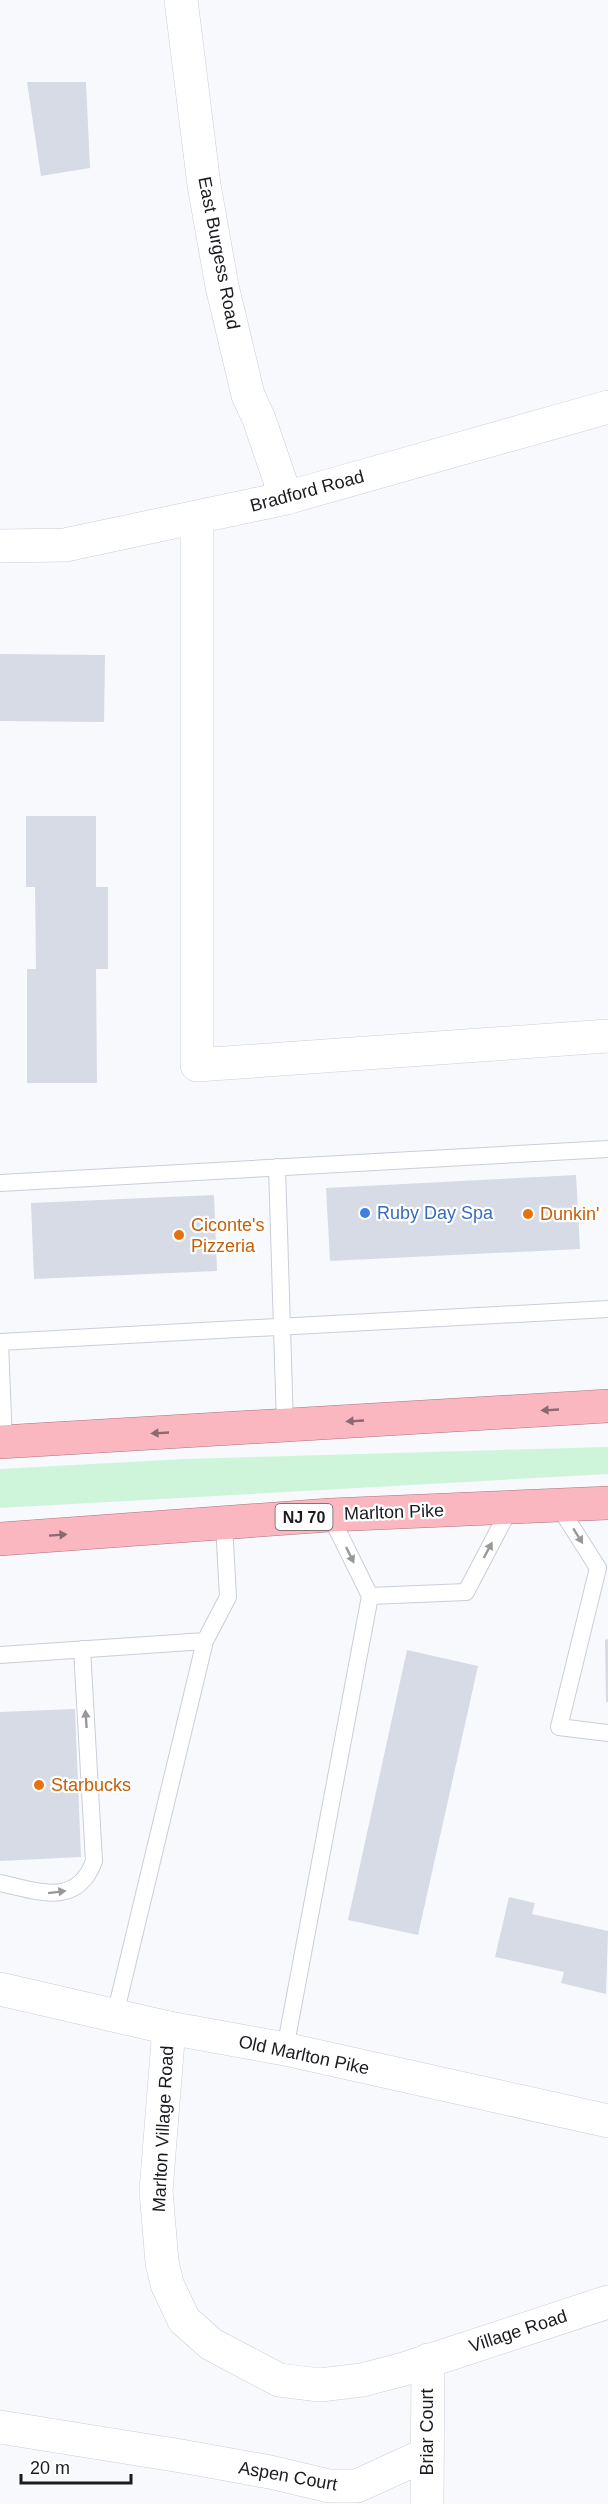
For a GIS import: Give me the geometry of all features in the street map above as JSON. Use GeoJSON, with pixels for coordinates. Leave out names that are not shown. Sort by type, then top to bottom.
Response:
{"type":"FeatureCollection","features":[{"type":"Feature","properties":{"kind":"highway"},"geometry":{"type":"LineString","coordinates":[[2,1442],[608,1406]]}},
{"type":"Feature","properties":{"kind":"highway","name":"Marlton Pike"},"geometry":{"type":"LineString","coordinates":[[0,1539],[330,1515],[608,1503]]}},
{"type":"Feature","properties":{"kind":"street","name":"East Burgess Road"},"geometry":{"type":"LineString","coordinates":[[181,0],[204,185],[222,286],[248,395],[286,498]]}},
{"type":"Feature","properties":{"kind":"street","name":"Bradford Road"},"geometry":{"type":"LineString","coordinates":[[0,546],[65,545],[286,498],[608,407]]}},
{"type":"Feature","properties":{"kind":"street"},"geometry":{"type":"LineString","coordinates":[[197,517],[197,1065],[608,1036]]}},
{"type":"Feature","properties":{"kind":"street","name":"Old Marlton Pike"},"geometry":{"type":"LineString","coordinates":[[0,1989],[169,2028],[285,2049],[608,2121]]}},
{"type":"Feature","properties":{"kind":"street","name":"Marlton Village Road"},"geometry":{"type":"LineString","coordinates":[[169,2028],[156,2192],[158,2224],[167,2284],[184,2320],[211,2344],[279,2380],[320,2385],[362,2380],[428,2360]]}},
{"type":"Feature","properties":{"kind":"street","name":"Village Road"},"geometry":{"type":"LineString","coordinates":[[428,2360],[608,2302]]}},
{"type":"Feature","properties":{"kind":"street","name":"Briar Court"},"geometry":{"type":"LineString","coordinates":[[427,2504],[428,2360]]}},
{"type":"Feature","properties":{"kind":"street","name":"Aspen Court"},"geometry":{"type":"LineString","coordinates":[[0,2427],[192,2458],[329,2486],[357,2486],[428,2454]]}},
{"type":"Feature","properties":{"kind":"lane"},"geometry":{"type":"LineString","coordinates":[[0,1183],[608,1149]]}},
{"type":"Feature","properties":{"kind":"lane"},"geometry":{"type":"LineString","coordinates":[[277,1167],[285,1425]]}},
{"type":"Feature","properties":{"kind":"lane"},"geometry":{"type":"LineString","coordinates":[[2,1442],[0,1343],[608,1309]]}},
{"type":"Feature","properties":{"kind":"lane"},"geometry":{"type":"LineString","coordinates":[[558,1505],[603,1567],[559,1727],[608,1733]]}},
{"type":"Feature","properties":{"kind":"lane"},"geometry":{"type":"LineString","coordinates":[[370,1596],[466,1592],[510,1508]]}},
{"type":"Feature","properties":{"kind":"lane"},"geometry":{"type":"LineString","coordinates":[[285,2049],[370,1596],[330,1515]]}},
{"type":"Feature","properties":{"kind":"lane"},"geometry":{"type":"LineString","coordinates":[[115,2015],[205,1641],[228,1597],[224,1524]]}},
{"type":"Feature","properties":{"kind":"lane"},"geometry":{"type":"LineString","coordinates":[[0,1654],[205,1641]]}},
{"type":"Feature","properties":{"kind":"lane"},"geometry":{"type":"LineString","coordinates":[[0,1883],[49,1894],[62,1893],[82,1882],[94,1861],[82,1649]]}},
{"type":"Feature","properties":{"kind":"green space"},"geometry":{"type":"Polygon","coordinates":[[[608,1447],[608,1474],[0,1508],[0,1469],[185,1459],[608,1447]]]}},
{"type":"Feature","properties":{"kind":"building"},"geometry":{"type":"Polygon","coordinates":[[[27,82],[86,82],[90,168],[41,176],[27,82]]]}},
{"type":"Feature","properties":{"kind":"building"},"geometry":{"type":"Polygon","coordinates":[[[0,654],[105,655],[104,722],[0,721],[0,654]]]}},
{"type":"Feature","properties":{"kind":"building"},"geometry":{"type":"Polygon","coordinates":[[[26,816],[96,816],[96,887],[108,887],[108,969],[96,969],[97,1083],[27,1083],[27,969],[36,969],[35,887],[26,887],[26,816]]]}},
{"type":"Feature","properties":{"kind":"building"},"geometry":{"type":"Polygon","coordinates":[[[576,1175],[580,1249],[330,1261],[326,1188],[576,1175]]]}},
{"type":"Feature","properties":{"kind":"building"},"geometry":{"type":"Polygon","coordinates":[[[214,1195],[217,1271],[34,1279],[31,1203],[214,1195]]]}},
{"type":"Feature","properties":{"kind":"building"},"geometry":{"type":"Polygon","coordinates":[[[608,1639],[608,1702],[606,1702],[605,1640],[608,1639]]]}},
{"type":"Feature","properties":{"kind":"building"},"geometry":{"type":"Polygon","coordinates":[[[407,1650],[478,1666],[418,1935],[348,1920],[407,1650]]]}},
{"type":"Feature","properties":{"kind":"building","name":"Starbucks"},"geometry":{"type":"Polygon","coordinates":[[[75,1709],[81,1857],[0,1861],[0,1712],[75,1709]]]}},
{"type":"Feature","properties":{"kind":"building"},"geometry":{"type":"Polygon","coordinates":[[[509,1897],[535,1903],[532,1914],[608,1931],[606,1994],[561,1983],[564,1972],[495,1957],[509,1897]]]}},
{"type":"Feature","properties":{"kind":"place","name":"Ruby Day Spa"},"geometry":{"type":"Point","coordinates":[365,1213]}},
{"type":"Feature","properties":{"kind":"place","name":"Dunkin'"},"geometry":{"type":"Point","coordinates":[528,1214]}},
{"type":"Feature","properties":{"kind":"place","name":"Ciconte's Pizzeria"},"geometry":{"type":"Point","coordinates":[179,1235]}},
{"type":"Feature","properties":{"kind":"place","name":"Starbucks"},"geometry":{"type":"Point","coordinates":[39,1785]}}]}
